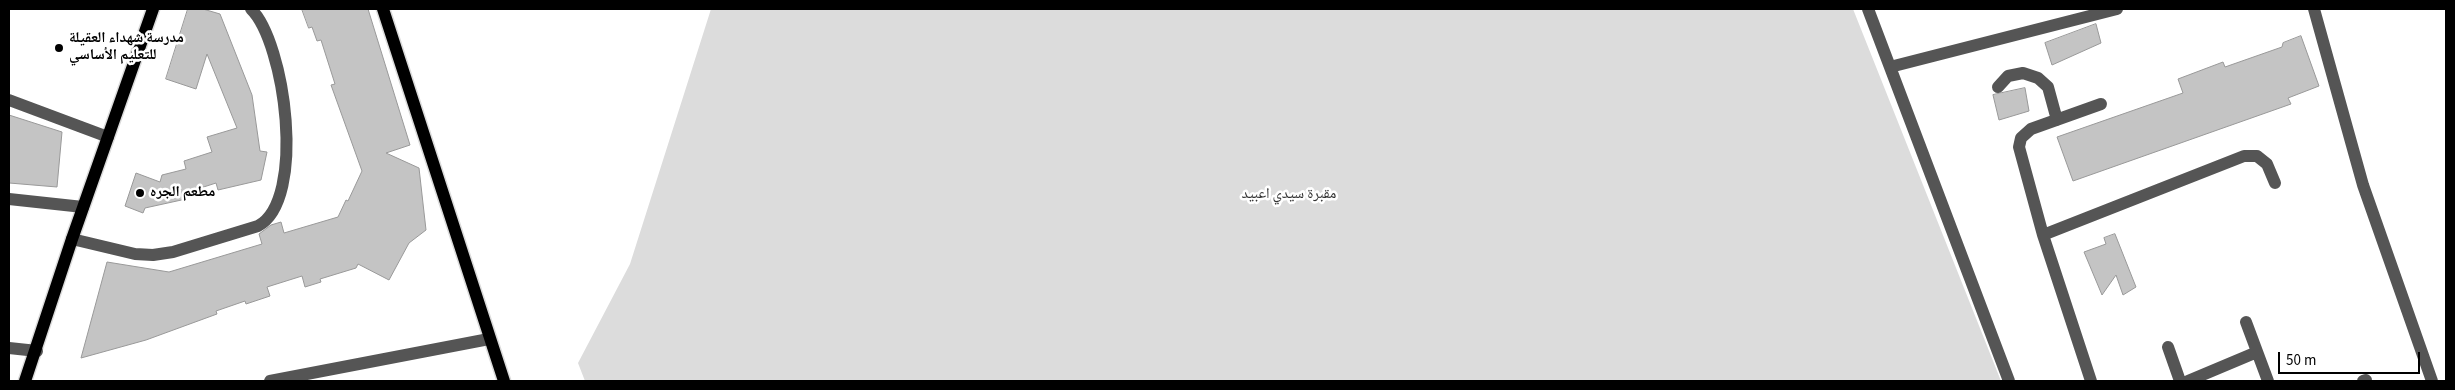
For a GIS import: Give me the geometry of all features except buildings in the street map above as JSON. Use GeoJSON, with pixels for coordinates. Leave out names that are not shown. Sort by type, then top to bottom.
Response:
{"type":"FeatureCollection","features":[{"type":"Feature","properties":{"kind":"main road"},"geometry":{"type":"LineString","coordinates":[[25,381],[37,351],[83,207],[153,9]]}},
{"type":"Feature","properties":{"kind":"main road"},"geometry":{"type":"LineString","coordinates":[[383,9],[504,381]]}},
{"type":"Feature","properties":{"kind":"street"},"geometry":{"type":"LineString","coordinates":[[72,239],[135,254],[163,254],[258,226],[271,216],[281,195],[284,181],[285,111],[277,69],[262,24],[251,9]]}},
{"type":"Feature","properties":{"kind":"street"},"geometry":{"type":"LineString","coordinates":[[1868,9],[2009,381]]}},
{"type":"Feature","properties":{"kind":"street"},"geometry":{"type":"LineString","coordinates":[[1890,67],[2117,9]]}},
{"type":"Feature","properties":{"kind":"street"},"geometry":{"type":"LineString","coordinates":[[2314,9],[2363,185],[2432,381]]}},
{"type":"Feature","properties":{"kind":"street"},"geometry":{"type":"LineString","coordinates":[[1998,87],[2008,76],[2023,73],[2038,78],[2048,87],[2057,120]]}},
{"type":"Feature","properties":{"kind":"street"},"geometry":{"type":"LineString","coordinates":[[9,100],[108,138]]}},
{"type":"Feature","properties":{"kind":"street"},"geometry":{"type":"LineString","coordinates":[[2091,381],[2043,235],[2020,147],[2021,138],[2031,129],[2101,104]]}},
{"type":"Feature","properties":{"kind":"street"},"geometry":{"type":"LineString","coordinates":[[2043,235],[2244,156],[2257,156],[2267,164],[2275,183]]}},
{"type":"Feature","properties":{"kind":"street"},"geometry":{"type":"LineString","coordinates":[[9,199],[83,207]]}},
{"type":"Feature","properties":{"kind":"street"},"geometry":{"type":"LineString","coordinates":[[2246,322],[2268,381]]}},
{"type":"Feature","properties":{"kind":"street"},"geometry":{"type":"LineString","coordinates":[[270,381],[489,339]]}},
{"type":"Feature","properties":{"kind":"street"},"geometry":{"type":"LineString","coordinates":[[2168,347],[2180,381]]}},
{"type":"Feature","properties":{"kind":"street"},"geometry":{"type":"LineString","coordinates":[[9,348],[37,351]]}},
{"type":"Feature","properties":{"kind":"street"},"geometry":{"type":"LineString","coordinates":[[2188,381],[2257,352]]}},
{"type":"Feature","properties":{"kind":"green space","name":"مقبرة سيدي اعبيد"},"geometry":{"type":"Polygon","coordinates":[[[711,9],[1853,9],[2001,381],[585,381],[578,363],[630,264],[711,9]]]}},
{"type":"Feature","properties":{"kind":"place","name":"مدرسة شهداء العقيلة للتعليم الأساسي"},"geometry":{"type":"Point","coordinates":[59,48]}},
{"type":"Feature","properties":{"kind":"place","name":"مطعم الجره"},"geometry":{"type":"Point","coordinates":[140,193]}}]}
